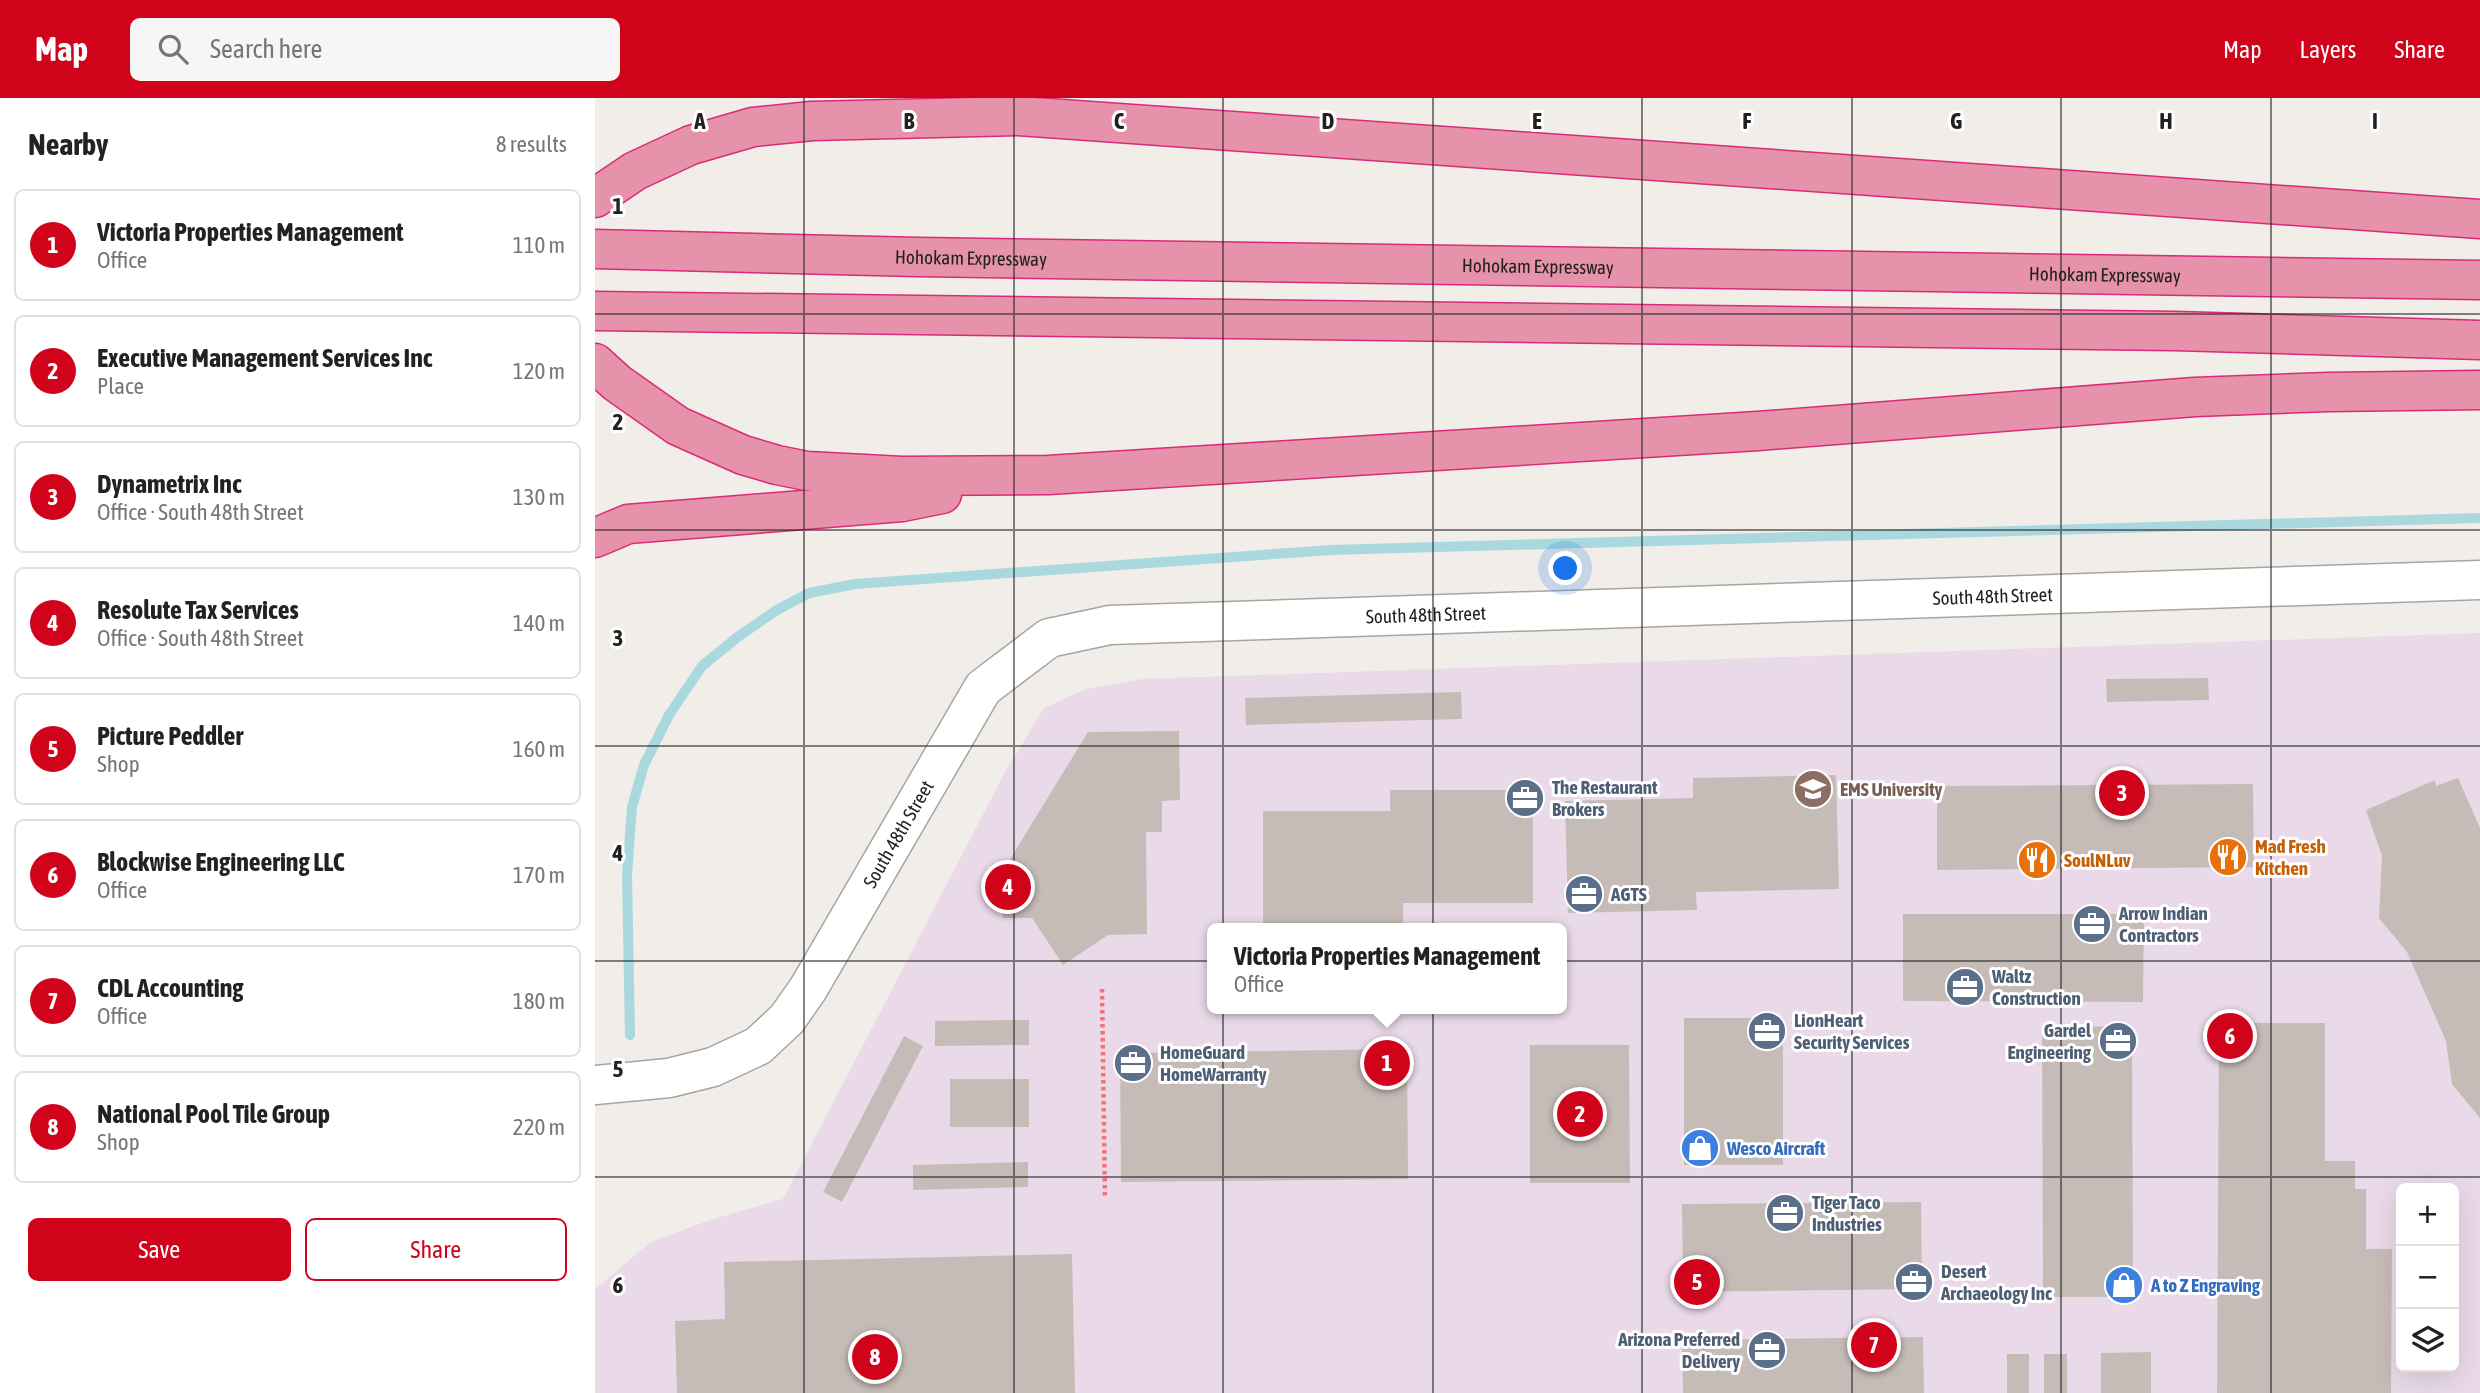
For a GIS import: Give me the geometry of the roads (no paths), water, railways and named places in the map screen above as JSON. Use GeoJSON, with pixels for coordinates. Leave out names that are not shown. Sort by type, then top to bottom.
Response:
{"type":"FeatureCollection","features":[{"type":"Feature","properties":{"kind":"highway"},"geometry":{"type":"LineString","coordinates":[[912,98],[1019,116]]}},
{"type":"Feature","properties":{"kind":"highway"},"geometry":{"type":"LineString","coordinates":[[595,198],[635,171],[691,145],[753,127],[812,121],[1019,116],[2480,219]]}},
{"type":"Feature","properties":{"kind":"highway","name":"Hohokam Expressway"},"geometry":{"type":"LineString","coordinates":[[595,249],[2480,281]]}},
{"type":"Feature","properties":{"kind":"highway"},"geometry":{"type":"LineString","coordinates":[[595,311],[2175,331],[2480,340]]}},
{"type":"Feature","properties":{"kind":"highway"},"geometry":{"type":"LineString","coordinates":[[595,363],[617,383],[678,426],[743,455],[776,466],[840,474],[902,476],[1048,475],[1758,431],[2195,397],[2480,390]]}},
{"type":"Feature","properties":{"kind":"highway"},"geometry":{"type":"LineString","coordinates":[[595,538],[628,524],[902,502],[1048,475]]}},
{"type":"Feature","properties":{"kind":"street","name":"South 48th Street"},"geometry":{"type":"LineString","coordinates":[[595,1085],[669,1078],[713,1067],[758,1046],[787,1019],[808,989],[983,688],[1049,638],[1110,625],[2480,580]]}},
{"type":"Feature","properties":{"kind":"waterway"},"geometry":{"type":"LineString","coordinates":[[630,1035],[627,874],[632,807],[644,765],[669,715],[702,666],[777,610],[809,593],[855,584],[1331,550],[2480,518]]}},
{"type":"Feature","properties":{"kind":"place","name":"EMS University"},"geometry":{"type":"Point","coordinates":[1813,789]}},
{"type":"Feature","properties":{"kind":"place","name":"Dynametrix Inc"},"geometry":{"type":"Point","coordinates":[2122,793]}},
{"type":"Feature","properties":{"kind":"place","name":"The Restaurant Brokers"},"geometry":{"type":"Point","coordinates":[1525,798]}},
{"type":"Feature","properties":{"kind":"place","name":"Mad Fresh Kitchen"},"geometry":{"type":"Point","coordinates":[2228,857]}},
{"type":"Feature","properties":{"kind":"place","name":"SoulNLuv"},"geometry":{"type":"Point","coordinates":[2037,860]}},
{"type":"Feature","properties":{"kind":"place","name":"Resolute Tax Services"},"geometry":{"type":"Point","coordinates":[1008,887]}},
{"type":"Feature","properties":{"kind":"place","name":"AGTS"},"geometry":{"type":"Point","coordinates":[1584,894]}},
{"type":"Feature","properties":{"kind":"place","name":"Arrow Indian Contractors"},"geometry":{"type":"Point","coordinates":[2092,924]}},
{"type":"Feature","properties":{"kind":"place","name":"Waltz Construction"},"geometry":{"type":"Point","coordinates":[1965,987]}},
{"type":"Feature","properties":{"kind":"place","name":"LionHeart Security Services"},"geometry":{"type":"Point","coordinates":[1767,1031]}},
{"type":"Feature","properties":{"kind":"place","name":"Blockwise Engineering LLC"},"geometry":{"type":"Point","coordinates":[2230,1036]}},
{"type":"Feature","properties":{"kind":"place","name":"Gardel Engineering"},"geometry":{"type":"Point","coordinates":[2118,1041]}},
{"type":"Feature","properties":{"kind":"place","name":"HomeGuard HomeWarranty"},"geometry":{"type":"Point","coordinates":[1133,1063]}},
{"type":"Feature","properties":{"kind":"place","name":"Victoria Properties Management"},"geometry":{"type":"Point","coordinates":[1387,1063]}},
{"type":"Feature","properties":{"kind":"place","name":"Executive Management Services Inc"},"geometry":{"type":"Point","coordinates":[1580,1114]}},
{"type":"Feature","properties":{"kind":"place","name":"Wesco Aircraft"},"geometry":{"type":"Point","coordinates":[1700,1148]}},
{"type":"Feature","properties":{"kind":"place","name":"Tiger Taco Industries"},"geometry":{"type":"Point","coordinates":[1785,1213]}},
{"type":"Feature","properties":{"kind":"place","name":"Picture Peddler"},"geometry":{"type":"Point","coordinates":[1697,1282]}},
{"type":"Feature","properties":{"kind":"place","name":"Desert Archaeology Inc"},"geometry":{"type":"Point","coordinates":[1914,1282]}},
{"type":"Feature","properties":{"kind":"place","name":"A to Z Engraving"},"geometry":{"type":"Point","coordinates":[2124,1285]}},
{"type":"Feature","properties":{"kind":"place","name":"CDL Accounting"},"geometry":{"type":"Point","coordinates":[1874,1345]}},
{"type":"Feature","properties":{"kind":"place","name":"Arizona Preferred Delivery"},"geometry":{"type":"Point","coordinates":[1767,1350]}},
{"type":"Feature","properties":{"kind":"place","name":"National Pool Tile Group"},"geometry":{"type":"Point","coordinates":[875,1357]}}]}
